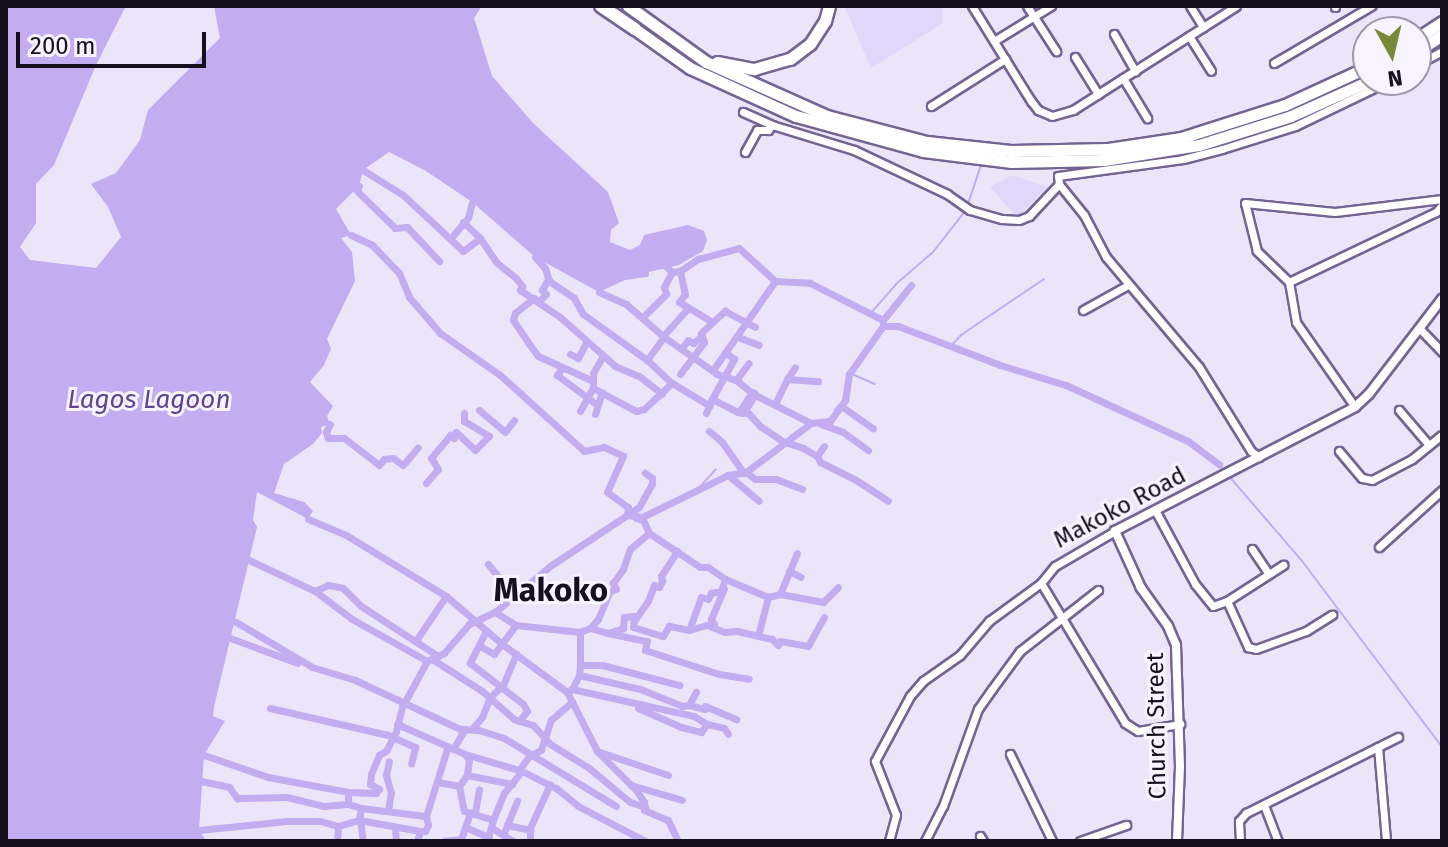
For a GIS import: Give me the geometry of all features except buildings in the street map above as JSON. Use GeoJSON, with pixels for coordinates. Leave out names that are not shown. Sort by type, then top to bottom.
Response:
{"type":"FeatureCollection","features":[{"type":"Feature","properties":{"kind":"highway"},"geometry":{"type":"LineString","coordinates":[[601,6],[635,29]]}},
{"type":"Feature","properties":{"kind":"highway"},"geometry":{"type":"LineString","coordinates":[[609,6],[635,29]]}},
{"type":"Feature","properties":{"kind":"main road"},"geometry":{"type":"LineString","coordinates":[[628,6],[686,49],[731,76],[827,116],[953,151]]}},
{"type":"Feature","properties":{"kind":"main road"},"geometry":{"type":"LineString","coordinates":[[686,49],[740,69],[779,63],[810,44],[825,21],[829,6]]}},
{"type":"Feature","properties":{"kind":"main road"},"geometry":{"type":"LineString","coordinates":[[635,29],[716,82],[796,116],[855,135],[953,151],[1011,156],[1119,159],[1199,145],[1291,116],[1352,89]]}},
{"type":"Feature","properties":{"kind":"main road"},"geometry":{"type":"LineString","coordinates":[[1011,156],[1108,149],[1181,138],[1285,105],[1352,74]]}},
{"type":"Feature","properties":{"kind":"street"},"geometry":{"type":"LineString","coordinates":[[972,6],[1031,101],[1045,115],[1066,114],[1236,6]]}},
{"type":"Feature","properties":{"kind":"street"},"geometry":{"type":"LineString","coordinates":[[1027,6],[1056,51]]}},
{"type":"Feature","properties":{"kind":"street"},"geometry":{"type":"LineString","coordinates":[[994,41],[1051,6]]}},
{"type":"Feature","properties":{"kind":"street"},"geometry":{"type":"LineString","coordinates":[[1190,6],[1203,27]]}},
{"type":"Feature","properties":{"kind":"street"},"geometry":{"type":"LineString","coordinates":[[1274,63],[1371,6]]}},
{"type":"Feature","properties":{"kind":"street"},"geometry":{"type":"LineString","coordinates":[[1114,34],[1135,71]]}},
{"type":"Feature","properties":{"kind":"street"},"geometry":{"type":"LineString","coordinates":[[1189,36],[1211,71]]}},
{"type":"Feature","properties":{"kind":"street"},"geometry":{"type":"LineString","coordinates":[[1075,57],[1098,94]]}},
{"type":"Feature","properties":{"kind":"street"},"geometry":{"type":"LineString","coordinates":[[931,106],[1005,59]]}},
{"type":"Feature","properties":{"kind":"street"},"geometry":{"type":"LineString","coordinates":[[1123,78],[1147,118]]}},
{"type":"Feature","properties":{"kind":"street"},"geometry":{"type":"LineString","coordinates":[[1259,457],[1251,451],[1199,367],[1128,285],[1059,184],[1058,176],[1183,159],[1295,126],[1358,96]]}},
{"type":"Feature","properties":{"kind":"street"},"geometry":{"type":"LineString","coordinates":[[743,112],[772,125],[854,150],[947,194],[970,210],[1002,219],[1022,219],[1059,184]]}},
{"type":"Feature","properties":{"kind":"street"},"geometry":{"type":"LineString","coordinates":[[745,152],[757,130],[768,130],[772,125]]}},
{"type":"Feature","properties":{"kind":"street"},"geometry":{"type":"LineString","coordinates":[[1355,407],[1296,322],[1289,282],[1257,251],[1245,203],[1335,212],[1442,199]]}},
{"type":"Feature","properties":{"kind":"street"},"geometry":{"type":"LineString","coordinates":[[1289,282],[1436,212],[1442,205]]}},
{"type":"Feature","properties":{"kind":"street"},"geometry":{"type":"LineString","coordinates":[[1083,310],[1128,285]]}},
{"type":"Feature","properties":{"kind":"street","name":"Makoko Road"},"geometry":{"type":"LineString","coordinates":[[889,841],[896,815],[875,761],[900,711],[918,685],[960,655],[989,621],[1041,583],[1069,556],[1355,407],[1442,299]]}},
{"type":"Feature","properties":{"kind":"street"},"geometry":{"type":"LineString","coordinates":[[1420,329],[1442,352]]}},
{"type":"Feature","properties":{"kind":"street"},"geometry":{"type":"LineString","coordinates":[[1399,410],[1429,445]]}},
{"type":"Feature","properties":{"kind":"street"},"geometry":{"type":"LineString","coordinates":[[1339,451],[1362,478],[1372,480],[1397,469],[1442,435]]}},
{"type":"Feature","properties":{"kind":"street"},"geometry":{"type":"LineString","coordinates":[[1379,547],[1442,490]]}},
{"type":"Feature","properties":{"kind":"street"},"geometry":{"type":"LineString","coordinates":[[1155,510],[1213,606],[1227,601],[1283,565]]}},
{"type":"Feature","properties":{"kind":"street","name":"Church Street"},"geometry":{"type":"LineString","coordinates":[[1115,531],[1141,588],[1173,635],[1180,724],[1177,841]]}},
{"type":"Feature","properties":{"kind":"street"},"geometry":{"type":"LineString","coordinates":[[1252,549],[1269,574]]}},
{"type":"Feature","properties":{"kind":"street"},"geometry":{"type":"LineString","coordinates":[[1041,583],[1125,723],[1138,731],[1180,724]]}},
{"type":"Feature","properties":{"kind":"street"},"geometry":{"type":"LineString","coordinates":[[925,841],[940,815],[978,709],[1020,651],[1063,618],[1083,598],[1098,590]]}},
{"type":"Feature","properties":{"kind":"street"},"geometry":{"type":"LineString","coordinates":[[1227,601],[1248,647],[1256,649],[1306,631],[1332,615]]}},
{"type":"Feature","properties":{"kind":"street"},"geometry":{"type":"LineString","coordinates":[[1240,841],[1239,821],[1246,813],[1398,737]]}},
{"type":"Feature","properties":{"kind":"street"},"geometry":{"type":"LineString","coordinates":[[1378,747],[1386,841]]}},
{"type":"Feature","properties":{"kind":"street"},"geometry":{"type":"LineString","coordinates":[[1010,754],[1052,841]]}},
{"type":"Feature","properties":{"kind":"street"},"geometry":{"type":"LineString","coordinates":[[1264,805],[1278,841]]}},
{"type":"Feature","properties":{"kind":"street"},"geometry":{"type":"LineString","coordinates":[[1080,841],[1126,825]]}},
{"type":"Feature","properties":{"kind":"shaded area"},"geometry":{"type":"Polygon","coordinates":[[[844,6],[943,6],[942,24],[871,68],[844,6]]]}},
{"type":"Feature","properties":{"kind":"shaded area"},"geometry":{"type":"Polygon","coordinates":[[[1012,175],[1047,187],[1017,217],[990,187],[1012,175]]]}},
{"type":"Feature","properties":{"kind":"water","name":"Lagos Lagoon"},"geometry":{"type":"Polygon","coordinates":[[[6,6],[126,6],[96,65],[54,165],[36,184],[36,223],[20,247],[30,260],[96,268],[121,237],[108,207],[91,184],[116,173],[140,140],[148,110],[220,38],[214,6],[482,6],[474,18],[492,76],[534,124],[608,192],[619,223],[611,230],[610,242],[630,250],[640,245],[644,235],[688,225],[704,231],[707,240],[703,251],[679,265],[636,275],[599,292],[535,257],[472,202],[426,171],[389,152],[363,170],[359,186],[336,209],[351,235],[341,238],[352,252],[355,281],[327,339],[331,349],[324,365],[310,382],[333,406],[327,416],[330,424],[321,427],[322,433],[313,444],[284,464],[274,493],[304,502],[313,511],[308,519],[257,492],[253,520],[257,527],[214,707],[213,716],[225,721],[204,755],[199,830],[206,841],[6,841],[6,6]]]}},
{"type":"Feature","properties":{"kind":"waterway"},"geometry":{"type":"LineString","coordinates":[[968,204],[981,165]]}},
{"type":"Feature","properties":{"kind":"waterway"},"geometry":{"type":"LineString","coordinates":[[363,170],[403,195],[463,251],[480,238]]}},
{"type":"Feature","properties":{"kind":"waterway"},"geometry":{"type":"LineString","coordinates":[[359,186],[357,191],[395,228],[407,227],[439,261]]}},
{"type":"Feature","properties":{"kind":"waterway"},"geometry":{"type":"LineString","coordinates":[[451,238],[468,218],[472,202]]}},
{"type":"Feature","properties":{"kind":"waterway"},"geometry":{"type":"LineString","coordinates":[[871,313],[896,284],[933,252],[966,210]]}},
{"type":"Feature","properties":{"kind":"waterway"},"geometry":{"type":"LineString","coordinates":[[463,222],[480,238],[496,262],[516,278],[522,286],[520,290],[560,317],[615,366],[639,376],[662,394]]}},
{"type":"Feature","properties":{"kind":"waterway"},"geometry":{"type":"LineString","coordinates":[[351,235],[372,245],[399,273],[409,297],[440,333],[500,375],[584,451],[604,447],[623,456],[607,492],[628,507],[627,515]]}},
{"type":"Feature","properties":{"kind":"waterway"},"geometry":{"type":"LineString","coordinates":[[662,263],[672,272],[680,271],[698,259],[739,248],[775,281],[810,283],[883,320],[883,326],[898,326],[1000,365],[1066,385],[1188,441],[1219,464]]}},
{"type":"Feature","properties":{"kind":"waterway"},"geometry":{"type":"LineString","coordinates":[[535,257],[545,268],[549,281],[574,298],[583,314],[647,360],[672,383],[710,406]]}},
{"type":"Feature","properties":{"kind":"waterway"},"geometry":{"type":"LineString","coordinates":[[624,276],[645,273],[645,267]]}},
{"type":"Feature","properties":{"kind":"waterway"},"geometry":{"type":"LineString","coordinates":[[680,271],[685,294],[679,302],[712,322]]}},
{"type":"Feature","properties":{"kind":"waterway"},"geometry":{"type":"LineString","coordinates":[[643,317],[666,294],[664,287],[672,272]]}},
{"type":"Feature","properties":{"kind":"waterway"},"geometry":{"type":"LineString","coordinates":[[538,302],[546,294],[542,290],[548,279]]}},
{"type":"Feature","properties":{"kind":"waterway"},"geometry":{"type":"LineString","coordinates":[[950,347],[961,335],[1044,279]]}},
{"type":"Feature","properties":{"kind":"waterway"},"geometry":{"type":"LineString","coordinates":[[713,370],[775,281]]}},
{"type":"Feature","properties":{"kind":"waterway"},"geometry":{"type":"LineString","coordinates":[[883,320],[911,285]]}},
{"type":"Feature","properties":{"kind":"waterway"},"geometry":{"type":"LineString","coordinates":[[599,292],[626,304],[664,337],[717,374],[736,380],[753,394],[811,423]]}},
{"type":"Feature","properties":{"kind":"waterway"},"geometry":{"type":"LineString","coordinates":[[534,298],[515,313],[513,320],[529,344],[538,356],[591,380]]}},
{"type":"Feature","properties":{"kind":"waterway"},"geometry":{"type":"LineString","coordinates":[[663,336],[688,308]]}},
{"type":"Feature","properties":{"kind":"waterway"},"geometry":{"type":"LineString","coordinates":[[680,374],[704,342],[701,333],[725,311],[755,327]]}},
{"type":"Feature","properties":{"kind":"waterway"},"geometry":{"type":"LineString","coordinates":[[337,841],[338,826],[359,820],[361,808],[348,804],[348,792],[376,793],[379,789],[370,784],[371,774],[379,755],[386,751],[396,731],[402,707],[427,661],[444,653],[469,624],[495,612],[550,566],[627,515],[642,517],[728,475],[746,472],[811,423],[830,421],[845,400],[849,374],[883,326]]}},
{"type":"Feature","properties":{"kind":"waterway"},"geometry":{"type":"LineString","coordinates":[[681,349],[688,340],[693,343],[702,336]]}},
{"type":"Feature","properties":{"kind":"waterway"},"geometry":{"type":"LineString","coordinates":[[647,360],[664,337]]}},
{"type":"Feature","properties":{"kind":"waterway"},"geometry":{"type":"LineString","coordinates":[[738,337],[759,345]]}},
{"type":"Feature","properties":{"kind":"waterway"},"geometry":{"type":"LineString","coordinates":[[570,354],[578,358],[587,341]]}},
{"type":"Feature","properties":{"kind":"waterway"},"geometry":{"type":"LineString","coordinates":[[712,399],[734,359],[725,352]]}},
{"type":"Feature","properties":{"kind":"waterway"},"geometry":{"type":"LineString","coordinates":[[580,411],[593,388],[593,373],[603,356]]}},
{"type":"Feature","properties":{"kind":"waterway"},"geometry":{"type":"LineString","coordinates":[[736,380],[749,363]]}},
{"type":"Feature","properties":{"kind":"waterway"},"geometry":{"type":"LineString","coordinates":[[787,379],[795,367]]}},
{"type":"Feature","properties":{"kind":"waterway"},"geometry":{"type":"LineString","coordinates":[[562,368],[557,375],[596,404]]}},
{"type":"Feature","properties":{"kind":"waterway"},"geometry":{"type":"LineString","coordinates":[[850,373],[875,384]]}},
{"type":"Feature","properties":{"kind":"waterway"},"geometry":{"type":"LineString","coordinates":[[775,404],[787,379],[818,381]]}},
{"type":"Feature","properties":{"kind":"waterway"},"geometry":{"type":"LineString","coordinates":[[593,388],[636,411],[644,409],[672,383]]}},
{"type":"Feature","properties":{"kind":"waterway"},"geometry":{"type":"LineString","coordinates":[[595,414],[602,392]]}},
{"type":"Feature","properties":{"kind":"waterway"},"geometry":{"type":"LineString","coordinates":[[742,411],[753,394]]}},
{"type":"Feature","properties":{"kind":"waterway"},"geometry":{"type":"LineString","coordinates":[[706,413],[712,399],[738,412],[748,413],[760,426],[785,443]]}},
{"type":"Feature","properties":{"kind":"waterway"},"geometry":{"type":"LineString","coordinates":[[837,410],[841,406],[873,428]]}},
{"type":"Feature","properties":{"kind":"waterway"},"geometry":{"type":"LineString","coordinates":[[479,410],[505,432],[514,420]]}},
{"type":"Feature","properties":{"kind":"waterway"},"geometry":{"type":"LineString","coordinates":[[426,483],[438,469],[431,458],[450,435],[454,438],[456,432],[475,450],[489,436],[464,421],[464,413]]}},
{"type":"Feature","properties":{"kind":"waterway"},"geometry":{"type":"LineString","coordinates":[[330,424],[326,432],[328,438],[344,438],[379,465],[384,459],[393,458],[403,465],[418,447]]}},
{"type":"Feature","properties":{"kind":"waterway"},"geometry":{"type":"LineString","coordinates":[[821,424],[843,432],[868,450]]}},
{"type":"Feature","properties":{"kind":"waterway"},"geometry":{"type":"LineString","coordinates":[[709,431],[722,442],[744,473]]}},
{"type":"Feature","properties":{"kind":"waterway"},"geometry":{"type":"LineString","coordinates":[[788,443],[817,456],[820,462],[888,501]]}},
{"type":"Feature","properties":{"kind":"waterway"},"geometry":{"type":"LineString","coordinates":[[817,456],[824,446]]}},
{"type":"Feature","properties":{"kind":"waterway"},"geometry":{"type":"LineString","coordinates":[[1219,464],[1223,470]]}},
{"type":"Feature","properties":{"kind":"waterway"},"geometry":{"type":"LineString","coordinates":[[699,488],[716,469]]}},
{"type":"Feature","properties":{"kind":"waterway"},"geometry":{"type":"LineString","coordinates":[[746,472],[755,479],[776,479],[802,489]]}},
{"type":"Feature","properties":{"kind":"waterway"},"geometry":{"type":"LineString","coordinates":[[627,515],[639,507],[652,484],[652,478],[645,473]]}},
{"type":"Feature","properties":{"kind":"waterway"},"geometry":{"type":"LineString","coordinates":[[728,475],[759,501]]}},
{"type":"Feature","properties":{"kind":"waterway"},"geometry":{"type":"LineString","coordinates":[[1228,475],[1302,561],[1442,747]]}},
{"type":"Feature","properties":{"kind":"waterway"},"geometry":{"type":"LineString","coordinates":[[636,518],[643,520],[649,533],[700,567],[708,567],[725,579],[768,597],[758,636]]}},
{"type":"Feature","properties":{"kind":"waterway"},"geometry":{"type":"LineString","coordinates":[[308,519],[346,535],[446,596],[502,644],[567,692],[597,751],[636,790],[644,802],[644,810],[668,820],[678,841]]}},
{"type":"Feature","properties":{"kind":"waterway"},"geometry":{"type":"LineString","coordinates":[[590,628],[598,619],[610,591],[616,589],[613,583],[623,569],[630,549],[649,533]]}},
{"type":"Feature","properties":{"kind":"waterway"},"geometry":{"type":"LineString","coordinates":[[634,621],[648,601],[654,585],[659,587],[661,576],[677,551]]}},
{"type":"Feature","properties":{"kind":"waterway"},"geometry":{"type":"LineString","coordinates":[[780,594],[797,553]]}},
{"type":"Feature","properties":{"kind":"waterway"},"geometry":{"type":"LineString","coordinates":[[249,560],[315,591],[352,619],[427,661]]}},
{"type":"Feature","properties":{"kind":"waterway"},"geometry":{"type":"LineString","coordinates":[[488,564],[514,596]]}},
{"type":"Feature","properties":{"kind":"waterway"},"geometry":{"type":"LineString","coordinates":[[789,571],[801,577]]}},
{"type":"Feature","properties":{"kind":"waterway"},"geometry":{"type":"LineString","coordinates":[[689,630],[701,597],[708,599],[711,593],[721,591],[725,579]]}},
{"type":"Feature","properties":{"kind":"waterway"},"geometry":{"type":"LineString","coordinates":[[315,591],[328,585],[343,588],[361,606],[438,656]]}},
{"type":"Feature","properties":{"kind":"waterway"},"geometry":{"type":"LineString","coordinates":[[768,597],[780,594],[823,602],[838,587]]}},
{"type":"Feature","properties":{"kind":"waterway"},"geometry":{"type":"LineString","coordinates":[[709,625],[714,624],[711,619],[724,589]]}},
{"type":"Feature","properties":{"kind":"waterway"},"geometry":{"type":"LineString","coordinates":[[417,639],[446,596]]}},
{"type":"Feature","properties":{"kind":"waterway"},"geometry":{"type":"LineString","coordinates":[[495,612],[516,625],[580,632],[590,628],[608,633],[623,628],[624,617],[634,616],[633,627],[663,636],[669,626],[689,630],[707,625],[724,632],[737,631],[772,639],[778,645],[780,641],[808,646],[824,617]]}},
{"type":"Feature","properties":{"kind":"waterway"},"geometry":{"type":"LineString","coordinates":[[236,622],[312,667],[355,680],[460,729],[479,730],[504,738],[616,806]]}},
{"type":"Feature","properties":{"kind":"waterway"},"geometry":{"type":"LineString","coordinates":[[480,646],[494,654],[516,625]]}},
{"type":"Feature","properties":{"kind":"waterway"},"geometry":{"type":"LineString","coordinates":[[486,631],[470,663],[523,704],[527,711],[519,721]]}},
{"type":"Feature","properties":{"kind":"waterway"},"geometry":{"type":"LineString","coordinates":[[580,632],[580,665]]}},
{"type":"Feature","properties":{"kind":"waterway"},"geometry":{"type":"LineString","coordinates":[[608,633],[647,641],[645,650],[719,674],[749,679]]}},
{"type":"Feature","properties":{"kind":"waterway"},"geometry":{"type":"LineString","coordinates":[[230,638],[298,663]]}},
{"type":"Feature","properties":{"kind":"waterway"},"geometry":{"type":"LineString","coordinates":[[472,729],[482,717],[490,697],[503,685],[516,654]]}},
{"type":"Feature","properties":{"kind":"waterway"},"geometry":{"type":"LineString","coordinates":[[432,659],[482,691],[514,719],[533,725],[550,744],[589,768],[630,802],[645,807]]}},
{"type":"Feature","properties":{"kind":"waterway"},"geometry":{"type":"LineString","coordinates":[[579,675],[580,665],[602,665],[679,685]]}},
{"type":"Feature","properties":{"kind":"waterway"},"geometry":{"type":"LineString","coordinates":[[572,689],[579,675],[640,689],[682,706],[689,705],[696,692]]}},
{"type":"Feature","properties":{"kind":"waterway"},"geometry":{"type":"LineString","coordinates":[[567,692],[572,689],[694,716],[707,724],[724,728],[728,734]]}},
{"type":"Feature","properties":{"kind":"waterway"},"geometry":{"type":"LineString","coordinates":[[519,770],[529,756],[541,750],[551,720],[572,702]]}},
{"type":"Feature","properties":{"kind":"waterway"},"geometry":{"type":"LineString","coordinates":[[689,705],[704,709],[705,706],[736,719]]}},
{"type":"Feature","properties":{"kind":"waterway"},"geometry":{"type":"LineString","coordinates":[[270,708],[388,735],[415,747],[411,764]]}},
{"type":"Feature","properties":{"kind":"waterway"},"geometry":{"type":"LineString","coordinates":[[638,708],[681,727],[701,732],[707,724]]}},
{"type":"Feature","properties":{"kind":"waterway"},"geometry":{"type":"LineString","coordinates":[[397,724],[465,754],[522,771]]}},
{"type":"Feature","properties":{"kind":"waterway"},"geometry":{"type":"LineString","coordinates":[[453,749],[465,729]]}},
{"type":"Feature","properties":{"kind":"waterway"},"geometry":{"type":"LineString","coordinates":[[361,808],[426,816],[448,746]]}},
{"type":"Feature","properties":{"kind":"waterway"},"geometry":{"type":"LineString","coordinates":[[597,751],[668,775]]}},
{"type":"Feature","properties":{"kind":"waterway"},"geometry":{"type":"LineString","coordinates":[[465,754],[469,760],[467,775]]}},
{"type":"Feature","properties":{"kind":"waterway"},"geometry":{"type":"LineString","coordinates":[[204,755],[268,777],[348,792]]}},
{"type":"Feature","properties":{"kind":"waterway"},"geometry":{"type":"LineString","coordinates":[[388,811],[391,793],[386,775],[389,761]]}},
{"type":"Feature","properties":{"kind":"waterway"},"geometry":{"type":"LineString","coordinates":[[493,820],[504,793],[522,771],[556,788],[578,806],[645,841]]}},
{"type":"Feature","properties":{"kind":"waterway"},"geometry":{"type":"LineString","coordinates":[[437,782],[459,786],[467,775],[512,784]]}},
{"type":"Feature","properties":{"kind":"waterway"},"geometry":{"type":"LineString","coordinates":[[201,781],[229,787],[237,798],[287,797],[324,806],[348,804]]}},
{"type":"Feature","properties":{"kind":"waterway"},"geometry":{"type":"LineString","coordinates":[[530,841],[530,828],[550,784]]}},
{"type":"Feature","properties":{"kind":"waterway"},"geometry":{"type":"LineString","coordinates":[[631,785],[682,800]]}},
{"type":"Feature","properties":{"kind":"waterway"},"geometry":{"type":"LineString","coordinates":[[459,786],[464,811],[493,820],[487,841]]}},
{"type":"Feature","properties":{"kind":"waterway"},"geometry":{"type":"LineString","coordinates":[[475,812],[479,789]]}},
{"type":"Feature","properties":{"kind":"waterway"},"geometry":{"type":"LineString","coordinates":[[504,833],[517,800]]}},
{"type":"Feature","properties":{"kind":"waterway"},"geometry":{"type":"LineString","coordinates":[[444,841],[461,839],[470,813]]}},
{"type":"Feature","properties":{"kind":"waterway"},"geometry":{"type":"LineString","coordinates":[[417,841],[420,831],[425,831],[428,825],[426,816]]}},
{"type":"Feature","properties":{"kind":"waterway"},"geometry":{"type":"LineString","coordinates":[[359,820],[420,831]]}},
{"type":"Feature","properties":{"kind":"waterway"},"geometry":{"type":"LineString","coordinates":[[360,820],[363,841]]}},
{"type":"Feature","properties":{"kind":"waterway"},"geometry":{"type":"LineString","coordinates":[[199,830],[287,821],[320,821],[338,826]]}},
{"type":"Feature","properties":{"kind":"waterway"},"geometry":{"type":"LineString","coordinates":[[507,825],[530,830]]}},
{"type":"Feature","properties":{"kind":"waterway"},"geometry":{"type":"LineString","coordinates":[[465,827],[489,837]]}},
{"type":"Feature","properties":{"kind":"waterway"},"geometry":{"type":"LineString","coordinates":[[395,828],[396,841]]}},
{"type":"Feature","properties":{"kind":"waterway"},"geometry":{"type":"LineString","coordinates":[[492,828],[513,841]]}},
{"type":"Feature","properties":{"kind":"district","name":"Makoko"},"geometry":{"type":"Point","coordinates":[551,590]}}]}
